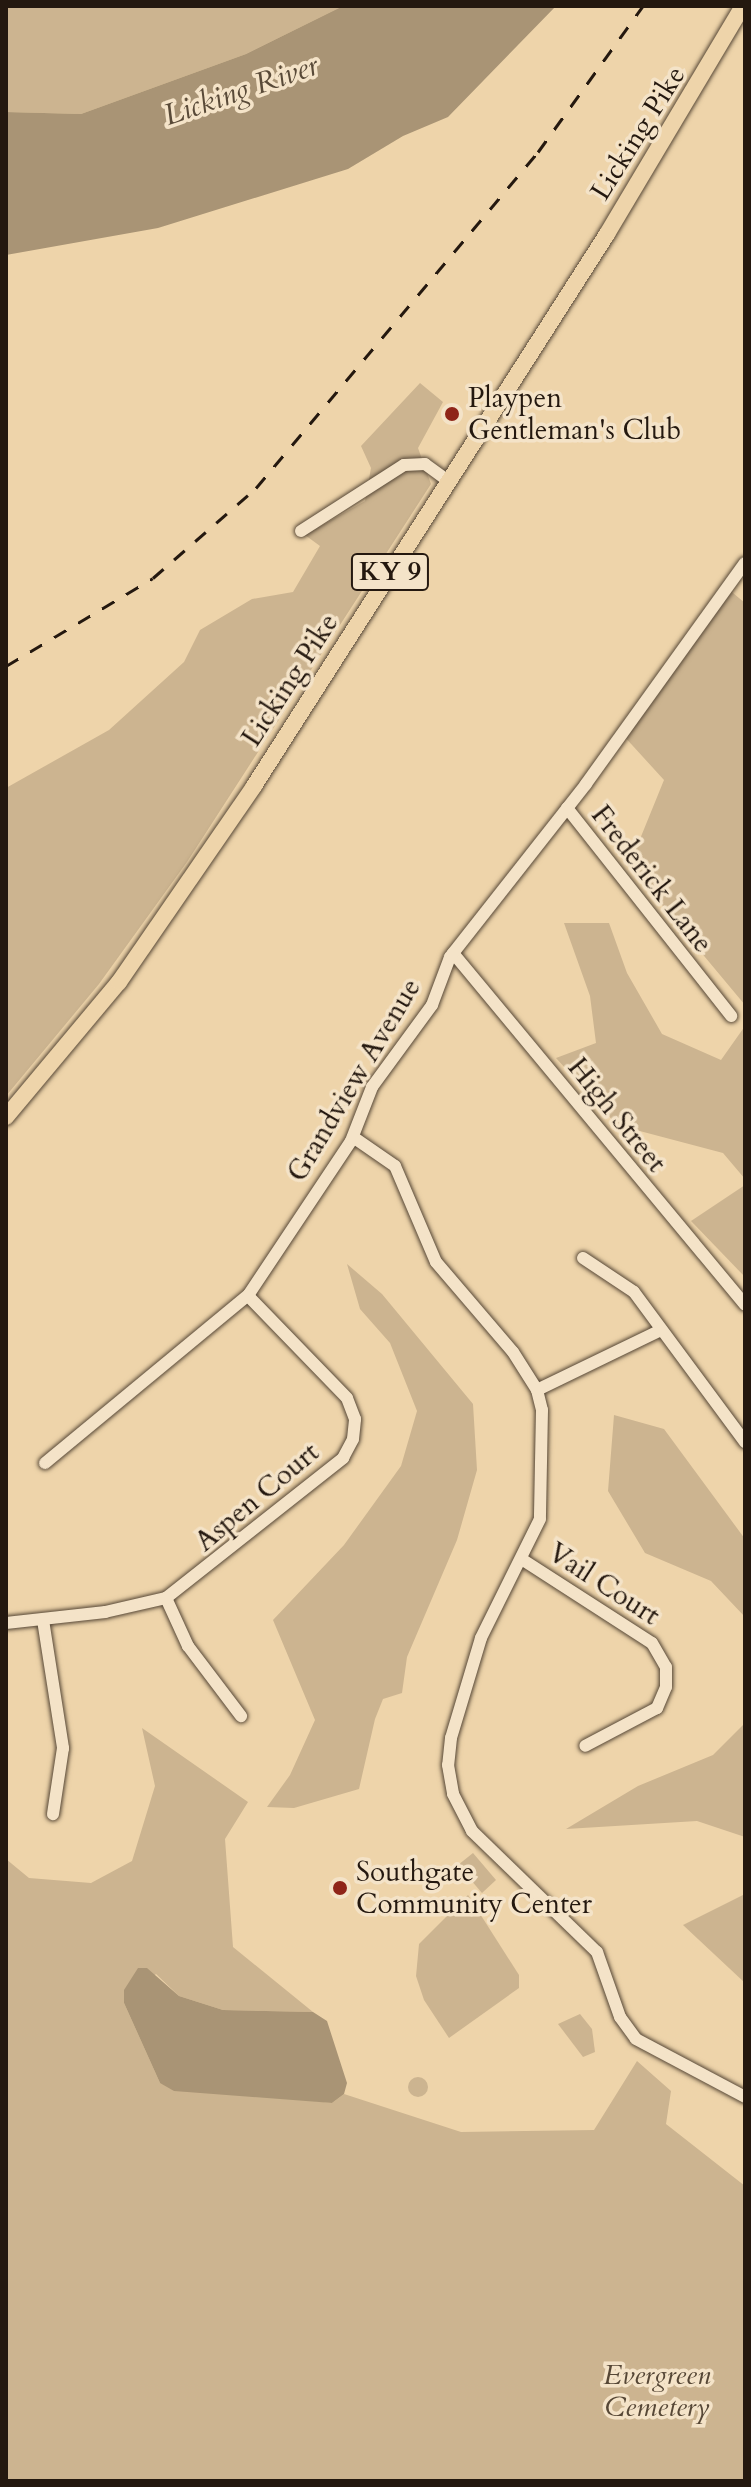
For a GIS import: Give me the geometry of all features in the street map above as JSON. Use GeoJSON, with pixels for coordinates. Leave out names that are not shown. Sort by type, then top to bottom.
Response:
{"type":"FeatureCollection","features":[{"type":"Feature","properties":{"kind":"main road","name":"Licking Pike"},"geometry":{"type":"LineString","coordinates":[[6,1117],[119,982],[254,786],[718,56],[743,6]]}},
{"type":"Feature","properties":{"kind":"street"},"geometry":{"type":"LineString","coordinates":[[301,531],[404,465],[425,464],[448,481]]}},
{"type":"Feature","properties":{"kind":"street","name":"Grandview Avenue"},"geometry":{"type":"LineString","coordinates":[[45,1463],[248,1296],[353,1137],[372,1087],[432,1005],[453,953],[567,808],[745,563]]}},
{"type":"Feature","properties":{"kind":"street","name":"Frederick Lane"},"geometry":{"type":"LineString","coordinates":[[567,808],[731,1016]]}},
{"type":"Feature","properties":{"kind":"street","name":"High Street"},"geometry":{"type":"LineString","coordinates":[[453,953],[745,1305]]}},
{"type":"Feature","properties":{"kind":"street"},"geometry":{"type":"LineString","coordinates":[[353,1137],[395,1166],[441,1270],[513,1352],[537,1390],[545,1453],[542,1502],[523,1560],[484,1632],[448,1765],[464,1820],[597,1952],[620,2017],[636,2039],[745,2097]]}},
{"type":"Feature","properties":{"kind":"street"},"geometry":{"type":"LineString","coordinates":[[583,1258],[634,1292],[745,1442]]}},
{"type":"Feature","properties":{"kind":"street","name":"Aspen Court"},"geometry":{"type":"LineString","coordinates":[[6,1623],[43,1620],[166,1598],[324,1477],[353,1439],[355,1419],[347,1398],[248,1296]]}},
{"type":"Feature","properties":{"kind":"street"},"geometry":{"type":"LineString","coordinates":[[537,1390],[661,1330]]}},
{"type":"Feature","properties":{"kind":"street","name":"Vail Court"},"geometry":{"type":"LineString","coordinates":[[523,1560],[652,1643],[666,1667],[664,1696],[657,1708],[585,1746]]}},
{"type":"Feature","properties":{"kind":"street"},"geometry":{"type":"LineString","coordinates":[[166,1598],[190,1650],[241,1716]]}},
{"type":"Feature","properties":{"kind":"street"},"geometry":{"type":"LineString","coordinates":[[43,1620],[63,1748],[53,1814]]}},
{"type":"Feature","properties":{"kind":"green space"},"geometry":{"type":"Polygon","coordinates":[[[6,6],[343,6],[246,54],[81,114],[6,112],[6,6]]]}},
{"type":"Feature","properties":{"kind":"green space"},"geometry":{"type":"Polygon","coordinates":[[[420,383],[443,402],[418,448],[431,484],[187,862],[99,984],[6,1096],[6,788],[109,730],[184,662],[200,630],[252,599],[293,592],[320,546],[305,535],[365,501],[371,468],[361,446],[420,383]]]}},
{"type":"Feature","properties":{"kind":"green space"},"geometry":{"type":"Polygon","coordinates":[[[727,588],[745,603],[745,1005],[629,866],[664,780],[622,734],[727,588]]]}},
{"type":"Feature","properties":{"kind":"green space"},"geometry":{"type":"Polygon","coordinates":[[[564,923],[609,923],[627,973],[662,1034],[721,1060],[745,1026],[745,1179],[723,1153],[617,1125],[556,1058],[596,1043],[590,996],[564,923]]]}},
{"type":"Feature","properties":{"kind":"green space"},"geometry":{"type":"Polygon","coordinates":[[[745,1185],[745,1277],[691,1221],[745,1185]]]}},
{"type":"Feature","properties":{"kind":"green space"},"geometry":{"type":"Polygon","coordinates":[[[347,1264],[382,1294],[473,1404],[477,1470],[457,1540],[407,1657],[402,1693],[383,1699],[375,1719],[359,1789],[294,1808],[267,1807],[290,1775],[315,1720],[273,1620],[344,1545],[401,1466],[417,1411],[390,1343],[360,1309],[347,1264]]]}},
{"type":"Feature","properties":{"kind":"green space"},"geometry":{"type":"Polygon","coordinates":[[[614,1415],[664,1429],[745,1539],[745,1617],[711,1581],[645,1553],[608,1491],[614,1415]]]}},
{"type":"Feature","properties":{"kind":"green space"},"geometry":{"type":"Polygon","coordinates":[[[745,1723],[745,1837],[697,1821],[566,1829],[638,1786],[713,1755],[745,1723]]]}},
{"type":"Feature","properties":{"kind":"green space","name":"Evergreen Cemetery"},"geometry":{"type":"Polygon","coordinates":[[[142,1728],[248,1802],[225,1839],[233,1947],[313,2012],[223,2010],[179,1996],[156,1974],[124,2003],[160,2083],[332,2103],[344,2094],[461,2132],[594,2130],[637,2061],[671,2091],[666,2124],[745,2186],[745,2481],[6,2481],[6,1859],[29,1878],[91,1883],[132,1861],[155,1786],[142,1728]]]}},
{"type":"Feature","properties":{"kind":"green space"},"geometry":{"type":"Polygon","coordinates":[[[473,1853],[496,1880],[482,1893],[458,1865],[473,1853]]]}},
{"type":"Feature","properties":{"kind":"green space"},"geometry":{"type":"Polygon","coordinates":[[[745,1894],[745,1983],[683,1925],[745,1894]]]}},
{"type":"Feature","properties":{"kind":"green space"},"geometry":{"type":"Polygon","coordinates":[[[468,1895],[519,1975],[519,1988],[449,2038],[424,2000],[416,1976],[419,1944],[468,1895]]]}},
{"type":"Feature","properties":{"kind":"green space"},"geometry":{"type":"Polygon","coordinates":[[[580,2014],[592,2029],[595,2052],[583,2057],[558,2024],[580,2014]]]}},
{"type":"Feature","properties":{"kind":"green space"},"geometry":{"type":"Polygon","coordinates":[[[418,2077],[425,2080],[428,2087],[425,2094],[418,2097],[411,2094],[408,2087],[411,2080],[418,2077]]]}},
{"type":"Feature","properties":{"kind":"water","name":"Licking River"},"geometry":{"type":"Polygon","coordinates":[[[343,6],[556,6],[448,117],[403,136],[348,169],[158,228],[6,255],[6,112],[81,114],[246,54],[343,6]]]}},
{"type":"Feature","properties":{"kind":"water"},"geometry":{"type":"Polygon","coordinates":[[[138,1968],[147,1968],[179,1996],[223,2010],[313,2012],[327,2021],[347,2083],[344,2094],[332,2103],[174,2091],[160,2083],[124,2003],[124,1990],[138,1968]]]}},
{"type":"Feature","properties":{"kind":"railway"},"geometry":{"type":"LineString","coordinates":[[6,666],[153,578],[256,488],[538,152],[643,6]]}},
{"type":"Feature","properties":{"kind":"place","name":"Playpen Gentleman's Club"},"geometry":{"type":"Point","coordinates":[452,414]}},
{"type":"Feature","properties":{"kind":"place","name":"Southgate Community Center"},"geometry":{"type":"Point","coordinates":[340,1888]}}]}
